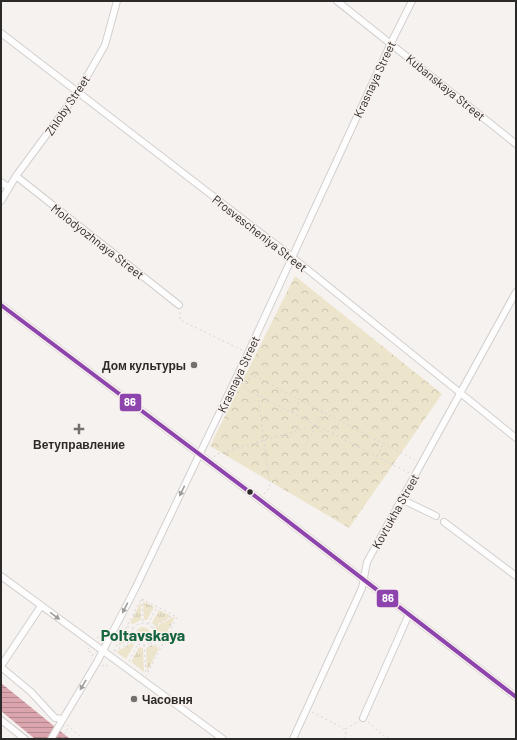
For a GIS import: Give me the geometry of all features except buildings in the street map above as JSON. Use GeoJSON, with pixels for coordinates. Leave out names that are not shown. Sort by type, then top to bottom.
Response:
{"type":"FeatureCollection","features":[{"type":"Feature","properties":{"kind":"street","name":"Zhloby Street"},"geometry":{"type":"LineString","coordinates":[[1,201],[16,176],[78,92],[105,45],[117,1]]}},
{"type":"Feature","properties":{"kind":"street","name":"Kubanskaya Street"},"geometry":{"type":"LineString","coordinates":[[337,1],[391,42],[516,144]]}},
{"type":"Feature","properties":{"kind":"street","name":"Krasnaya Street"},"geometry":{"type":"LineString","coordinates":[[51,739],[103,651],[200,456],[391,42],[412,1]]}},
{"type":"Feature","properties":{"kind":"street","name":"Prosvescheniya Street"},"geometry":{"type":"LineString","coordinates":[[1,32],[292,257],[516,438]]}},
{"type":"Feature","properties":{"kind":"street","name":"Molodyozhnaya Street"},"geometry":{"type":"LineString","coordinates":[[16,176],[179,305]]}},
{"type":"Feature","properties":{"kind":"street"},"geometry":{"type":"LineString","coordinates":[[1,182],[9,188]]}},
{"type":"Feature","properties":{"kind":"street","name":"Kovtukha Street"},"geometry":{"type":"LineString","coordinates":[[293,739],[364,580],[367,562],[516,292]]}},
{"type":"Feature","properties":{"kind":"street"},"geometry":{"type":"LineString","coordinates":[[1,305],[259,499],[516,698]]}},
{"type":"Feature","properties":{"kind":"street"},"geometry":{"type":"LineString","coordinates":[[401,499],[436,516]]}},
{"type":"Feature","properties":{"kind":"street"},"geometry":{"type":"LineString","coordinates":[[444,522],[516,576]]}},
{"type":"Feature","properties":{"kind":"street"},"geometry":{"type":"LineString","coordinates":[[1,576],[223,739]]}},
{"type":"Feature","properties":{"kind":"street"},"geometry":{"type":"LineString","coordinates":[[41,606],[1,666],[30,692],[55,718],[61,720]]}},
{"type":"Feature","properties":{"kind":"street"},"geometry":{"type":"LineString","coordinates":[[363,718],[409,614]]}},
{"type":"Feature","properties":{"kind":"street"},"geometry":{"type":"LineString","coordinates":[[1,720],[25,739]]}},
{"type":"Feature","properties":{"kind":"path"},"geometry":{"type":"LineString","coordinates":[[179,305],[180,320],[248,354]]}},
{"type":"Feature","properties":{"kind":"path"},"geometry":{"type":"LineString","coordinates":[[415,476],[244,388],[251,374],[416,460]]}},
{"type":"Feature","properties":{"kind":"path"},"geometry":{"type":"LineString","coordinates":[[258,395],[270,487],[259,499]]}},
{"type":"Feature","properties":{"kind":"path"},"geometry":{"type":"LineString","coordinates":[[293,413],[300,400]]}},
{"type":"Feature","properties":{"kind":"path"},"geometry":{"type":"LineString","coordinates":[[306,445],[323,412]]}},
{"type":"Feature","properties":{"kind":"path"},"geometry":{"type":"LineString","coordinates":[[333,434],[340,420]]}},
{"type":"Feature","properties":{"kind":"path"},"geometry":{"type":"LineString","coordinates":[[209,462],[217,454],[316,425]]}},
{"type":"Feature","properties":{"kind":"path"},"geometry":{"type":"LineString","coordinates":[[377,456],[384,443]]}},
{"type":"Feature","properties":{"kind":"path"},"geometry":{"type":"LineString","coordinates":[[142,599],[177,617],[146,676],[144,645]]}},
{"type":"Feature","properties":{"kind":"path"},"geometry":{"type":"LineString","coordinates":[[142,599],[143,624]]}},
{"type":"Feature","properties":{"kind":"path"},"geometry":{"type":"LineString","coordinates":[[134,640],[114,652],[126,626],[142,599]]}},
{"type":"Feature","properties":{"kind":"path"},"geometry":{"type":"LineString","coordinates":[[148,625],[157,607]]}},
{"type":"Feature","properties":{"kind":"path"},"geometry":{"type":"LineString","coordinates":[[152,629],[174,615]]}},
{"type":"Feature","properties":{"kind":"path"},"geometry":{"type":"LineString","coordinates":[[138,625],[148,625],[152,629],[154,636],[150,642],[144,645],[138,644],[134,640],[134,629],[138,625]]}},
{"type":"Feature","properties":{"kind":"path"},"geometry":{"type":"LineString","coordinates":[[126,626],[134,629]]}},
{"type":"Feature","properties":{"kind":"path"},"geometry":{"type":"LineString","coordinates":[[154,636],[165,640]]}},
{"type":"Feature","properties":{"kind":"path"},"geometry":{"type":"LineString","coordinates":[[150,642],[161,647]]}},
{"type":"Feature","properties":{"kind":"path"},"geometry":{"type":"LineString","coordinates":[[128,662],[138,644]]}},
{"type":"Feature","properties":{"kind":"path"},"geometry":{"type":"LineString","coordinates":[[306,709],[346,729]]}},
{"type":"Feature","properties":{"kind":"path"},"geometry":{"type":"LineString","coordinates":[[346,729],[363,718],[384,736],[391,739]]}},
{"type":"Feature","properties":{"kind":"path"},"geometry":{"type":"LineString","coordinates":[[61,720],[83,739]]}},
{"type":"Feature","properties":{"kind":"path"},"geometry":{"type":"LineString","coordinates":[[62,739],[68,727]]}},
{"type":"Feature","properties":{"kind":"path"},"geometry":{"type":"LineString","coordinates":[[345,739],[346,729]]}},
{"type":"Feature","properties":{"kind":"green space"},"geometry":{"type":"Polygon","coordinates":[[[295,276],[442,394],[349,528],[210,446],[295,276]]]}},
{"type":"Feature","properties":{"kind":"green space"},"geometry":{"type":"Polygon","coordinates":[[[143,601],[154,607],[147,620],[144,620],[143,601]]]}},
{"type":"Feature","properties":{"kind":"green space"},"geometry":{"type":"Polygon","coordinates":[[[141,602],[141,620],[133,624],[130,623],[141,602]]]}},
{"type":"Feature","properties":{"kind":"green space"},"geometry":{"type":"Polygon","coordinates":[[[159,610],[171,616],[155,626],[152,623],[159,610]]]}},
{"type":"Feature","properties":{"kind":"green space"},"geometry":{"type":"Polygon","coordinates":[[[175,617],[164,638],[157,635],[155,627],[175,617]]]}},
{"type":"Feature","properties":{"kind":"green space"},"geometry":{"type":"Polygon","coordinates":[[[140,627],[146,627],[150,631],[150,637],[146,641],[140,641],[136,637],[136,631],[140,627]]]}},
{"type":"Feature","properties":{"kind":"green space"},"geometry":{"type":"Polygon","coordinates":[[[127,630],[129,631],[130,639],[118,646],[127,630]]]}},
{"type":"Feature","properties":{"kind":"green space"},"geometry":{"type":"Polygon","coordinates":[[[132,643],[134,645],[126,659],[116,652],[132,643]]]}},
{"type":"Feature","properties":{"kind":"green space"},"geometry":{"type":"Polygon","coordinates":[[[152,645],[159,648],[147,672],[146,648],[152,645]]]}},
{"type":"Feature","properties":{"kind":"green space"},"geometry":{"type":"Polygon","coordinates":[[[139,647],[143,648],[144,672],[131,662],[139,647]]]}},
{"type":"Feature","properties":{"kind":"shaded area"},"geometry":{"type":"Polygon","coordinates":[[[1,683],[70,739],[35,739],[1,711],[1,683]]]}},
{"type":"Feature","properties":{"kind":"transit line","name":"86"},"geometry":{"type":"LineString","coordinates":[[1,305],[259,499],[516,697]]}},
{"type":"Feature","properties":{"kind":"place","name":"Дом культуры"},"geometry":{"type":"Point","coordinates":[194,365]}},
{"type":"Feature","properties":{"kind":"place","name":"Ветуправление"},"geometry":{"type":"Point","coordinates":[79,429]}},
{"type":"Feature","properties":{"kind":"place","name":"Часовня"},"geometry":{"type":"Point","coordinates":[134,699]}},
{"type":"Feature","properties":{"kind":"district","name":"Poltavskaya"},"geometry":{"type":"Point","coordinates":[143,634]}}]}
